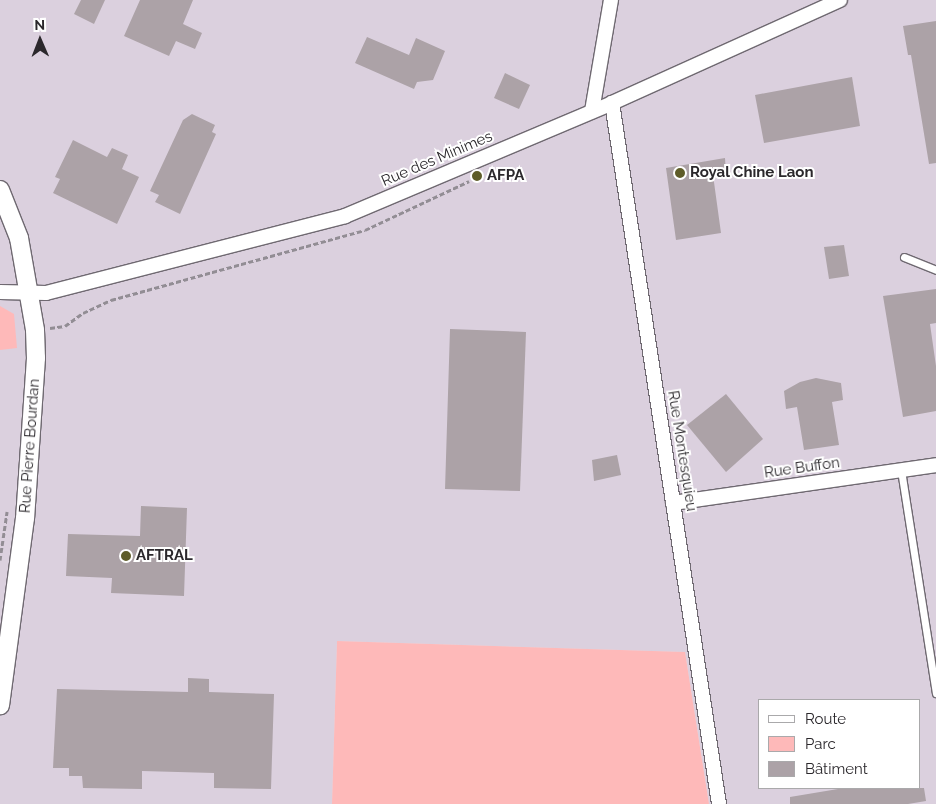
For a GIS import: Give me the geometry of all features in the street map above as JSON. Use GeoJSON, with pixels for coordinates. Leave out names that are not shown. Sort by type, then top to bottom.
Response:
{"type":"FeatureCollection","features":[{"type":"Feature","properties":{"kind":"street"},"geometry":{"type":"LineString","coordinates":[[592,111],[611,0]]}},
{"type":"Feature","properties":{"kind":"street","name":"Rue des Minimes"},"geometry":{"type":"LineString","coordinates":[[0,292],[46,293],[344,216],[612,103],[840,0]]}},
{"type":"Feature","properties":{"kind":"street","name":"Rue Montesquieu"},"geometry":{"type":"LineString","coordinates":[[612,103],[720,804]]}},
{"type":"Feature","properties":{"kind":"street","name":"Rue Pierre Bourdan"},"geometry":{"type":"LineString","coordinates":[[0,190],[19,238],[35,330],[36,358],[25,518],[0,705]]}},
{"type":"Feature","properties":{"kind":"street","name":"Rue Buffon"},"geometry":{"type":"LineString","coordinates":[[674,503],[936,464]]}},
{"type":"Feature","properties":{"kind":"lane"},"geometry":{"type":"LineString","coordinates":[[904,256],[936,270]]}},
{"type":"Feature","properties":{"kind":"lane"},"geometry":{"type":"LineString","coordinates":[[901,470],[936,693]]}},
{"type":"Feature","properties":{"kind":"path"},"geometry":{"type":"LineString","coordinates":[[35,330],[65,326],[83,313],[111,300],[365,230],[476,177]]}},
{"type":"Feature","properties":{"kind":"shaded area"},"geometry":{"type":"Polygon","coordinates":[[[0,0],[936,0],[936,804],[709,804],[685,652],[337,641],[332,804],[0,804],[0,0]]]}},
{"type":"Feature","properties":{"kind":"green space"},"geometry":{"type":"Polygon","coordinates":[[[0,306],[14,314],[17,348],[0,350],[0,306]]]}},
{"type":"Feature","properties":{"kind":"green space"},"geometry":{"type":"Polygon","coordinates":[[[337,641],[685,652],[709,804],[332,804],[337,641]]]}},
{"type":"Feature","properties":{"kind":"building"},"geometry":{"type":"Polygon","coordinates":[[[81,0],[105,0],[94,24],[74,14],[81,0]]]}},
{"type":"Feature","properties":{"kind":"building"},"geometry":{"type":"Polygon","coordinates":[[[140,0],[193,0],[183,24],[202,33],[195,49],[176,41],[169,56],[124,36],[140,0]]]}},
{"type":"Feature","properties":{"kind":"building"},"geometry":{"type":"Polygon","coordinates":[[[936,21],[936,163],[929,164],[911,55],[908,55],[903,26],[936,21]]]}},
{"type":"Feature","properties":{"kind":"building"},"geometry":{"type":"Polygon","coordinates":[[[367,37],[409,55],[416,38],[445,51],[433,80],[417,82],[414,89],[355,63],[367,37]]]}},
{"type":"Feature","properties":{"kind":"building"},"geometry":{"type":"Polygon","coordinates":[[[505,73],[530,85],[519,109],[494,98],[505,73]]]}},
{"type":"Feature","properties":{"kind":"building"},"geometry":{"type":"Polygon","coordinates":[[[852,77],[860,126],[764,143],[755,95],[852,77]]]}},
{"type":"Feature","properties":{"kind":"building"},"geometry":{"type":"Polygon","coordinates":[[[192,114],[215,125],[212,132],[216,134],[180,214],[155,202],[159,195],[150,191],[183,120],[192,114]]]}},
{"type":"Feature","properties":{"kind":"building"},"geometry":{"type":"Polygon","coordinates":[[[73,140],[107,157],[112,148],[128,155],[122,169],[139,177],[117,224],[53,193],[60,179],[55,177],[73,140]]]}},
{"type":"Feature","properties":{"kind":"building"},"geometry":{"type":"Polygon","coordinates":[[[725,158],[726,173],[713,175],[721,233],[676,240],[666,168],[725,158]]]}},
{"type":"Feature","properties":{"kind":"building"},"geometry":{"type":"Polygon","coordinates":[[[844,245],[849,276],[829,279],[824,247],[844,245]]]}},
{"type":"Feature","properties":{"kind":"building"},"geometry":{"type":"Polygon","coordinates":[[[936,289],[936,323],[930,324],[936,366],[936,411],[903,417],[883,296],[936,289]]]}},
{"type":"Feature","properties":{"kind":"building"},"geometry":{"type":"Polygon","coordinates":[[[450,329],[526,332],[520,491],[445,489],[450,329]]]}},
{"type":"Feature","properties":{"kind":"building"},"geometry":{"type":"Polygon","coordinates":[[[816,378],[841,383],[843,400],[832,402],[839,445],[804,450],[797,407],[786,409],[784,391],[800,382],[816,378]]]}},
{"type":"Feature","properties":{"kind":"building"},"geometry":{"type":"Polygon","coordinates":[[[726,394],[763,439],[726,472],[687,425],[726,394]]]}},
{"type":"Feature","properties":{"kind":"building"},"geometry":{"type":"Polygon","coordinates":[[[617,455],[621,475],[594,481],[592,460],[617,455]]]}},
{"type":"Feature","properties":{"kind":"building","name":"AFTRAL"},"geometry":{"type":"Polygon","coordinates":[[[141,506],[187,508],[184,596],[111,593],[112,578],[66,576],[68,534],[140,536],[141,506]]]}},
{"type":"Feature","properties":{"kind":"building"},"geometry":{"type":"Polygon","coordinates":[[[188,678],[209,679],[209,692],[274,694],[271,789],[214,788],[214,773],[142,771],[142,789],[83,788],[82,776],[69,776],[69,768],[53,768],[57,689],[188,692],[188,678]]]}},
{"type":"Feature","properties":{"kind":"building"},"geometry":{"type":"Polygon","coordinates":[[[924,788],[926,801],[908,804],[790,804],[790,797],[838,789],[924,788]]]}},
{"type":"Feature","properties":{"kind":"place","name":"Royal Chine Laon"},"geometry":{"type":"Point","coordinates":[680,173]}},
{"type":"Feature","properties":{"kind":"place","name":"AFPA"},"geometry":{"type":"Point","coordinates":[477,176]}},
{"type":"Feature","properties":{"kind":"place","name":"AFTRAL"},"geometry":{"type":"Point","coordinates":[126,556]}}]}
